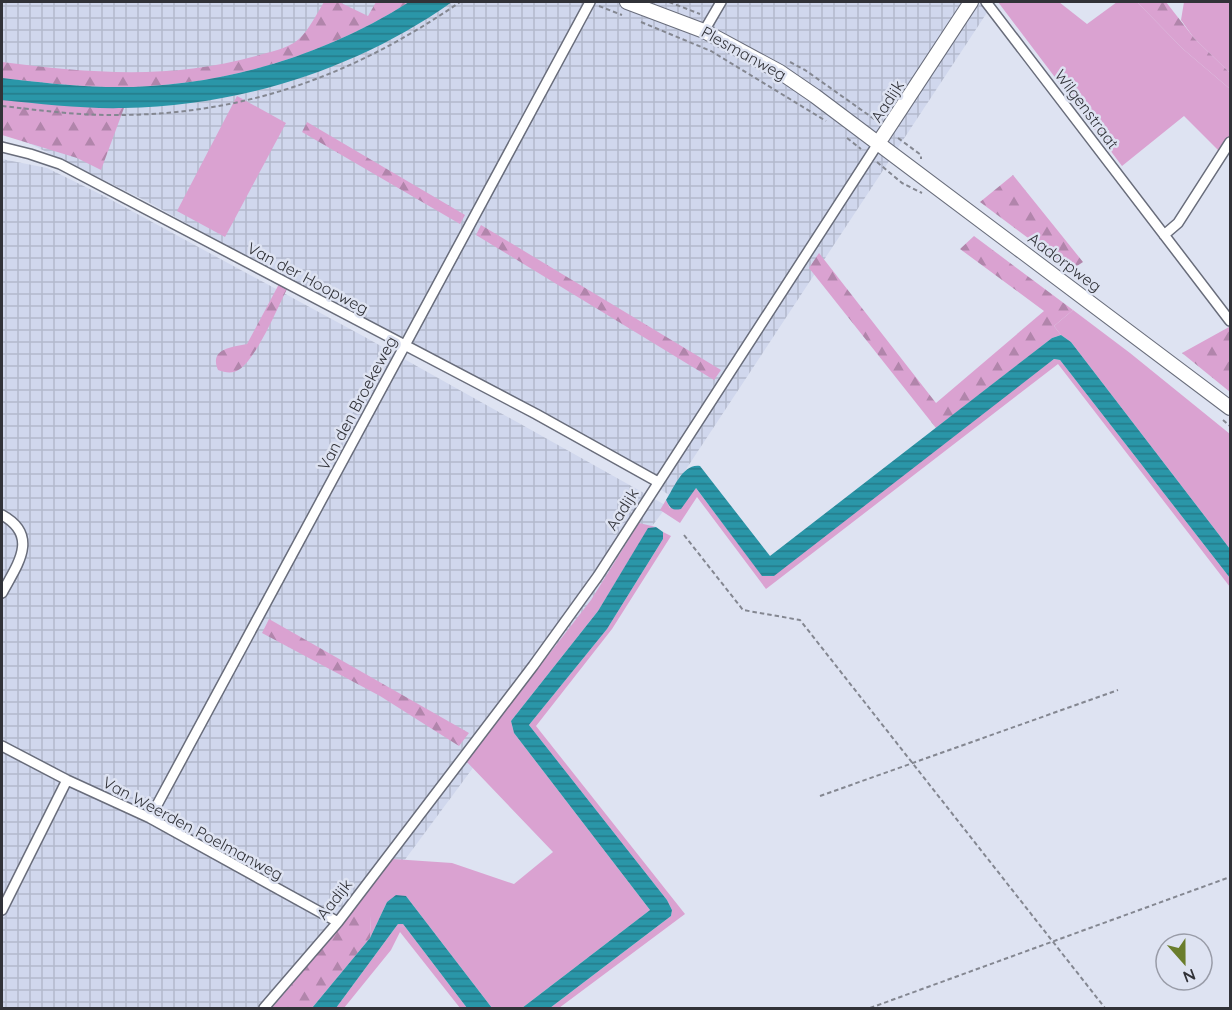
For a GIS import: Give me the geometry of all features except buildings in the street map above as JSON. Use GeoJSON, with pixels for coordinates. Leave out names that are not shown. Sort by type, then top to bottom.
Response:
{"type":"FeatureCollection","features":[{"type":"Feature","properties":{"kind":"main road","name":"Aadijk"},"geometry":{"type":"LineString","coordinates":[[879,142],[971,2]]}},
{"type":"Feature","properties":{"kind":"main road","name":"Plesmanweg"},"geometry":{"type":"LineString","coordinates":[[625,8],[704,31],[780,72],[879,142]]}},
{"type":"Feature","properties":{"kind":"main road","name":"Aadorpweg"},"geometry":{"type":"LineString","coordinates":[[879,142],[1230,408]]}},
{"type":"Feature","properties":{"kind":"street","name":"Van den Broekeweg"},"geometry":{"type":"LineString","coordinates":[[150,818],[590,2]]}},
{"type":"Feature","properties":{"kind":"street"},"geometry":{"type":"LineString","coordinates":[[704,31],[721,2]]}},
{"type":"Feature","properties":{"kind":"street","name":"Wilgenstraat"},"geometry":{"type":"LineString","coordinates":[[986,2],[1230,321]]}},
{"type":"Feature","properties":{"kind":"street","name":"Aadijk"},"geometry":{"type":"LineString","coordinates":[[264,1008],[338,922],[533,666],[598,576],[879,142]]}},
{"type":"Feature","properties":{"kind":"street"},"geometry":{"type":"LineString","coordinates":[[1164,235],[1178,223],[1230,142]]}},
{"type":"Feature","properties":{"kind":"street","name":"Van der Hoopweg"},"geometry":{"type":"LineString","coordinates":[[2,147],[60,164],[536,414],[658,482]]}},
{"type":"Feature","properties":{"kind":"street"},"geometry":{"type":"LineString","coordinates":[[2,515],[20,530],[23,546],[22,556],[2,593]]}},
{"type":"Feature","properties":{"kind":"street","name":"Van Weerden Poelmanweg"},"geometry":{"type":"LineString","coordinates":[[2,746],[67,780],[150,818],[338,922]]}},
{"type":"Feature","properties":{"kind":"street"},"geometry":{"type":"LineString","coordinates":[[2,910],[67,780]]}},
{"type":"Feature","properties":{"kind":"path"},"geometry":{"type":"LineString","coordinates":[[2,106],[111,115],[159,114],[242,102],[280,92],[363,60],[397,43],[460,2]]}},
{"type":"Feature","properties":{"kind":"path"},"geometry":{"type":"LineString","coordinates":[[590,2],[625,8]]}},
{"type":"Feature","properties":{"kind":"path","name":"Plesmanweg"},"geometry":{"type":"LineString","coordinates":[[633,19],[711,51],[831,125]]}},
{"type":"Feature","properties":{"kind":"path"},"geometry":{"type":"LineString","coordinates":[[847,138],[903,183]]}},
{"type":"Feature","properties":{"kind":"path"},"geometry":{"type":"LineString","coordinates":[[684,535],[743,610],[800,620],[1105,1008]]}},
{"type":"Feature","properties":{"kind":"path"},"geometry":{"type":"LineString","coordinates":[[820,796],[1118,690]]}},
{"type":"Feature","properties":{"kind":"path"},"geometry":{"type":"LineString","coordinates":[[870,1008],[1230,878]]}},
{"type":"Feature","properties":{"kind":"shaded area"},"geometry":{"type":"Polygon","coordinates":[[[2,2],[994,2],[669,495],[627,467],[148,202],[2,130],[2,2]]]}},
{"type":"Feature","properties":{"kind":"shaded area"},"geometry":{"type":"Polygon","coordinates":[[[2,159],[47,168],[104,196],[363,336],[667,506],[295,1008],[2,1008],[2,159]]]}},
{"type":"Feature","properties":{"kind":"green space"},"geometry":{"type":"Polygon","coordinates":[[[324,2],[339,2],[368,16],[376,2],[409,2],[339,40],[264,67],[225,76],[185,83],[106,87],[2,78],[2,62],[66,69],[129,72],[192,69],[224,64],[284,48],[295,42],[306,31],[324,2]]]}},
{"type":"Feature","properties":{"kind":"green space"},"geometry":{"type":"Polygon","coordinates":[[[998,2],[1059,2],[1087,24],[1117,2],[1137,2],[1183,49],[1230,89],[1230,135],[1221,153],[1184,116],[1122,166],[998,2]]]}},
{"type":"Feature","properties":{"kind":"green space"},"geometry":{"type":"Polygon","coordinates":[[[1137,2],[1166,2],[1194,38],[1230,73],[1230,89],[1183,49],[1137,2]]]}},
{"type":"Feature","properties":{"kind":"green space"},"geometry":{"type":"Polygon","coordinates":[[[1184,2],[1230,2],[1230,73],[1194,38],[1181,20],[1184,2]]]}},
{"type":"Feature","properties":{"kind":"green space"},"geometry":{"type":"Polygon","coordinates":[[[237,96],[286,123],[225,237],[177,211],[237,96]]]}},
{"type":"Feature","properties":{"kind":"green space"},"geometry":{"type":"Polygon","coordinates":[[[2,100],[124,108],[101,170],[77,158],[2,135],[2,100]]]}},
{"type":"Feature","properties":{"kind":"green space"},"geometry":{"type":"Polygon","coordinates":[[[307,122],[465,215],[460,224],[302,132],[307,122]]]}},
{"type":"Feature","properties":{"kind":"green space"},"geometry":{"type":"Polygon","coordinates":[[[1013,175],[1083,262],[1071,270],[980,202],[1013,175]]]}},
{"type":"Feature","properties":{"kind":"green space"},"geometry":{"type":"Polygon","coordinates":[[[481,225],[721,370],[714,380],[476,235],[481,225]]]}},
{"type":"Feature","properties":{"kind":"green space"},"geometry":{"type":"Polygon","coordinates":[[[974,236],[1073,310],[1054,326],[1061,335],[1052,338],[936,428],[809,268],[819,253],[936,403],[1044,311],[960,249],[974,236]]]}},
{"type":"Feature","properties":{"kind":"green space"},"geometry":{"type":"Polygon","coordinates":[[[279,284],[287,289],[253,354],[237,371],[218,370],[216,358],[219,353],[228,348],[247,344],[279,284]]]}},
{"type":"Feature","properties":{"kind":"green space"},"geometry":{"type":"Polygon","coordinates":[[[1073,310],[1230,434],[1230,549],[1071,342],[1054,326],[1073,310]]]}},
{"type":"Feature","properties":{"kind":"green space"},"geometry":{"type":"Polygon","coordinates":[[[1230,328],[1230,392],[1182,353],[1230,328]]]}},
{"type":"Feature","properties":{"kind":"green space"},"geometry":{"type":"Polygon","coordinates":[[[1054,359],[1060,360],[1230,578],[1230,587],[1058,364],[766,589],[697,497],[680,523],[660,510],[666,500],[670,508],[695,487],[762,575],[1054,359]]]}},
{"type":"Feature","properties":{"kind":"green space"},"geometry":{"type":"Polygon","coordinates":[[[639,523],[656,527],[648,529],[598,611],[511,721],[514,733],[650,910],[522,1008],[492,1008],[406,896],[387,902],[370,938],[371,916],[349,916],[393,859],[452,863],[514,884],[553,852],[466,761],[591,600],[639,523]]]}},
{"type":"Feature","properties":{"kind":"green space"},"geometry":{"type":"Polygon","coordinates":[[[663,532],[671,536],[612,629],[536,726],[685,914],[559,1008],[550,1008],[671,916],[672,910],[667,900],[529,725],[607,629],[663,539],[663,532]]]}},
{"type":"Feature","properties":{"kind":"green space"},"geometry":{"type":"Polygon","coordinates":[[[269,619],[469,733],[459,746],[380,696],[262,633],[269,619]]]}},
{"type":"Feature","properties":{"kind":"green space"},"geometry":{"type":"Polygon","coordinates":[[[349,916],[371,916],[370,938],[312,1008],[272,1008],[349,916]]]}},
{"type":"Feature","properties":{"kind":"green space"},"geometry":{"type":"Polygon","coordinates":[[[398,924],[403,924],[467,1008],[460,1008],[400,932],[391,950],[344,1008],[336,1008],[398,924]]]}},
{"type":"Feature","properties":{"kind":"water"},"geometry":{"type":"Polygon","coordinates":[[[409,2],[452,2],[377,47],[296,79],[254,91],[168,106],[124,108],[78,107],[2,100],[2,78],[67,85],[146,86],[185,83],[264,67],[339,40],[409,2]]]}},
{"type":"Feature","properties":{"kind":"water"},"geometry":{"type":"Polygon","coordinates":[[[1061,335],[1071,342],[1230,549],[1230,578],[1060,360],[1054,359],[774,576],[762,576],[696,488],[681,509],[675,510],[666,500],[684,472],[694,466],[700,466],[770,556],[1052,338],[1061,335]]]}},
{"type":"Feature","properties":{"kind":"water"},"geometry":{"type":"Polygon","coordinates":[[[656,527],[663,532],[663,539],[607,629],[529,725],[667,900],[672,910],[671,916],[550,1008],[522,1008],[650,910],[514,733],[511,721],[598,611],[648,528],[656,527]]]}},
{"type":"Feature","properties":{"kind":"water"},"geometry":{"type":"Polygon","coordinates":[[[396,895],[406,896],[492,1008],[467,1008],[403,924],[398,924],[336,1008],[312,1008],[370,938],[387,902],[396,895]]]}}]}
